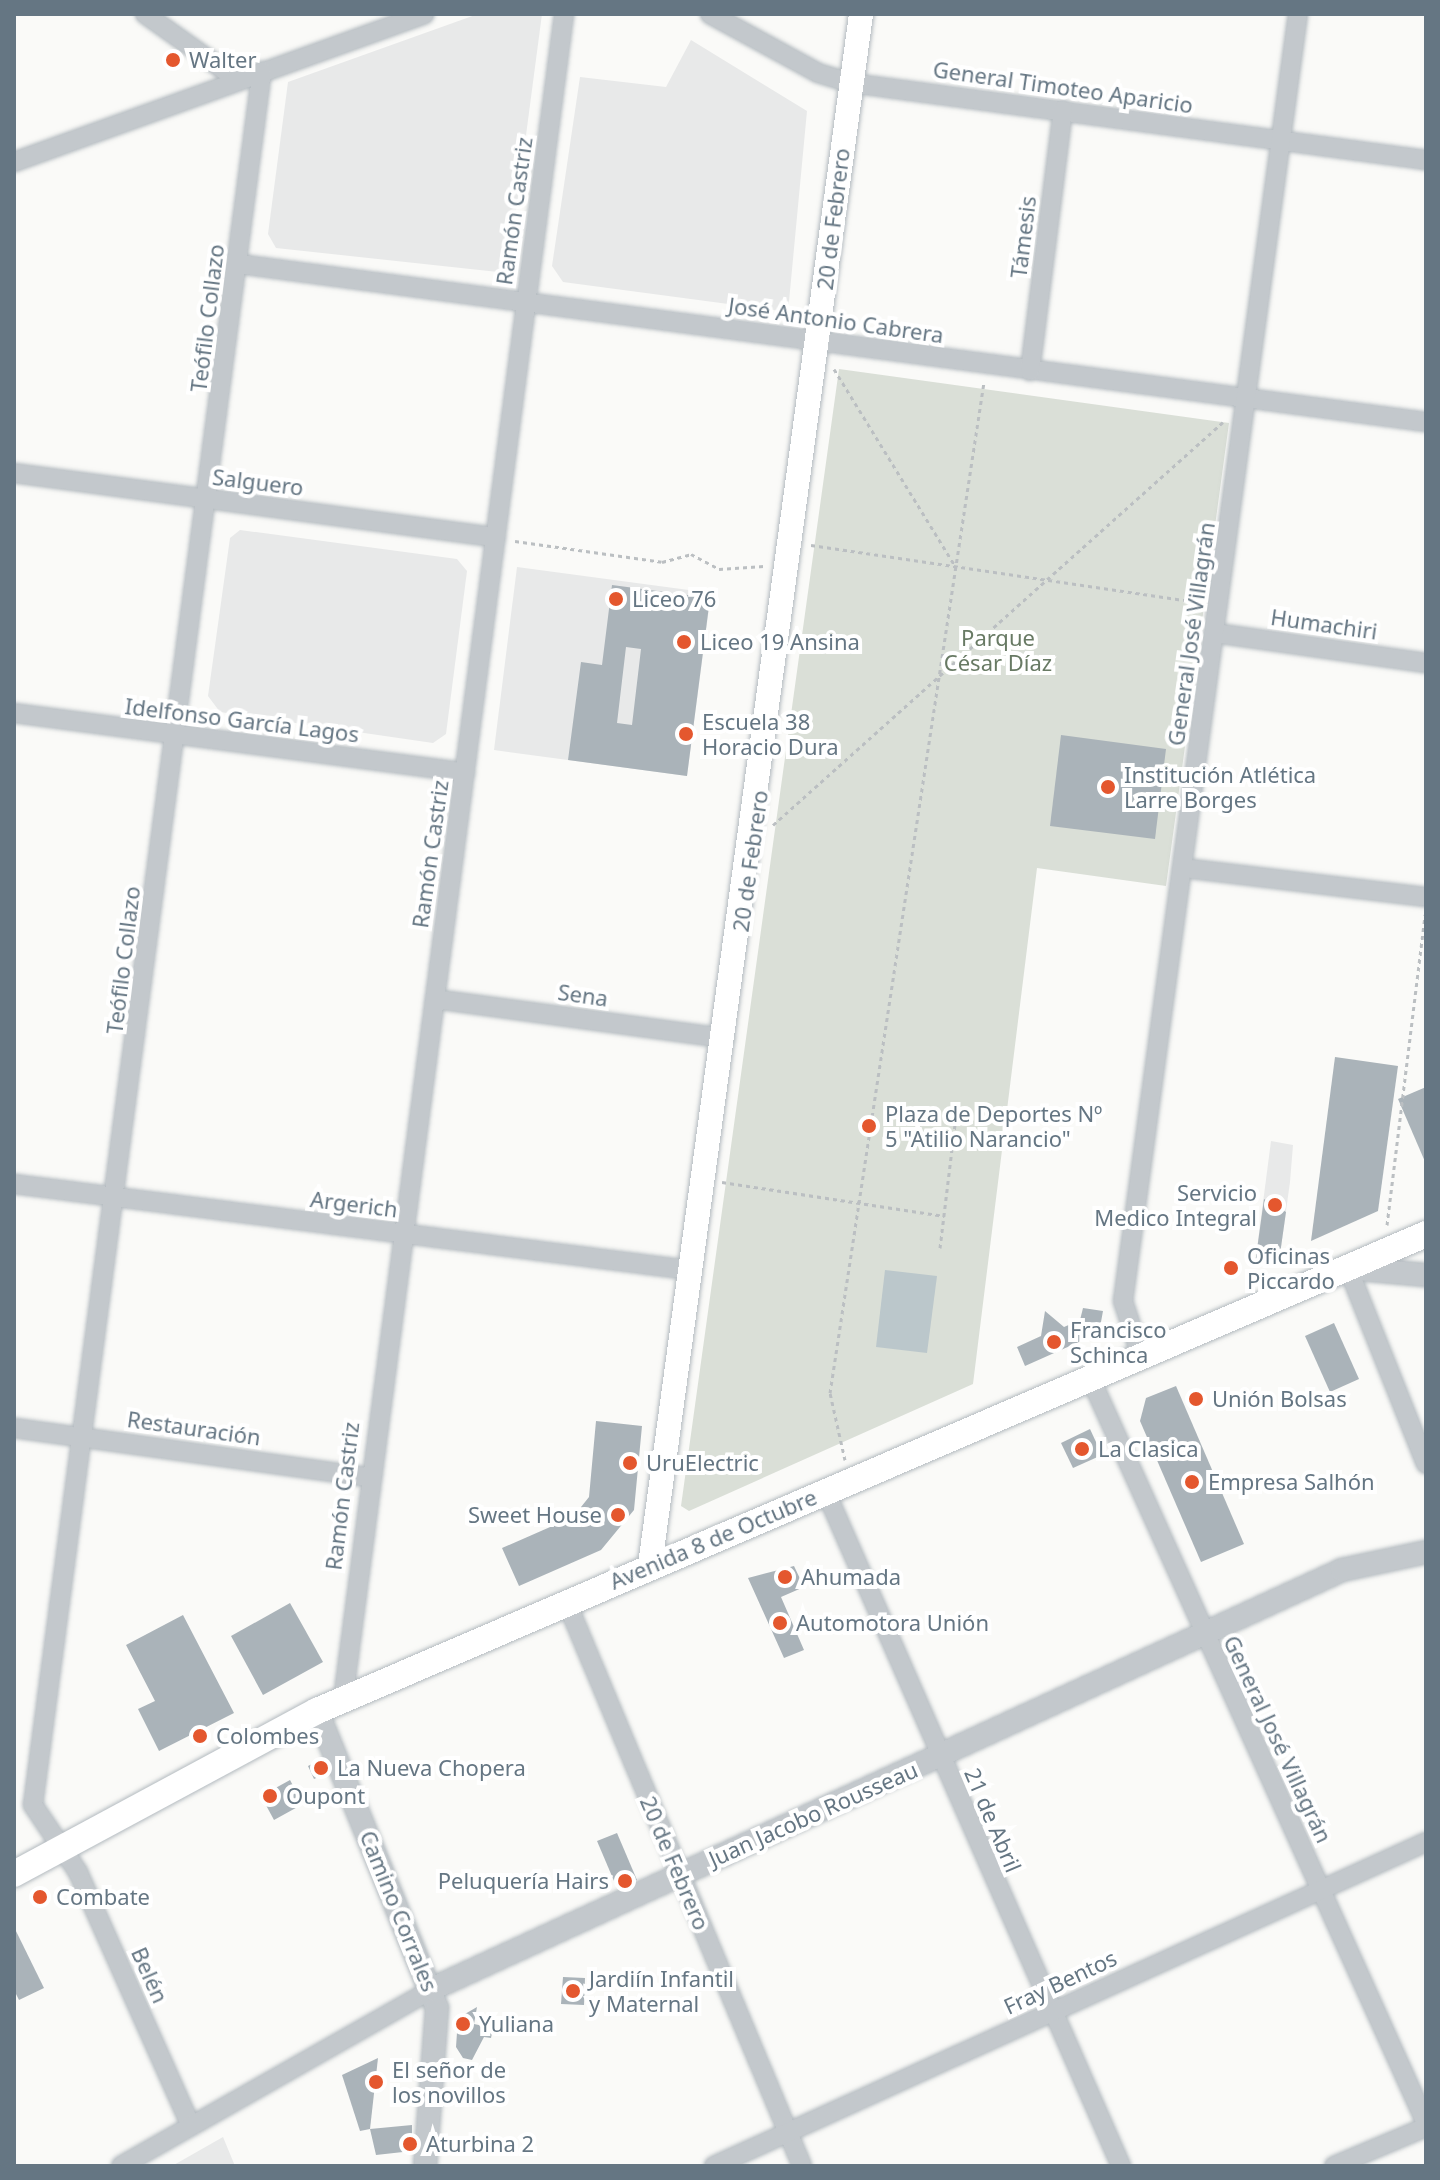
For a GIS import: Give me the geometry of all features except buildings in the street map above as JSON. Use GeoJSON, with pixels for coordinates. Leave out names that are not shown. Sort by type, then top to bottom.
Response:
{"type":"FeatureCollection","features":[{"type":"Feature","properties":{"kind":"main road","name":"20 de Febrero"},"geometry":{"type":"LineString","coordinates":[[650,1565],[689,1270],[752,844],[861,14]]}},
{"type":"Feature","properties":{"kind":"main road","name":"Avenida 8 de Octubre"},"geometry":{"type":"LineString","coordinates":[[14,1874],[59,1847],[317,1711],[1140,1353],[1426,1234]]}},
{"type":"Feature","properties":{"kind":"street"},"geometry":{"type":"LineString","coordinates":[[145,14],[235,78]]}},
{"type":"Feature","properties":{"kind":"street"},"geometry":{"type":"LineString","coordinates":[[14,162],[235,78],[424,14]]}},
{"type":"Feature","properties":{"kind":"street","name":"Ramón Castriz"},"geometry":{"type":"LineString","coordinates":[[343,1700],[367,1477],[435,999],[564,14]]}},
{"type":"Feature","properties":{"kind":"street","name":"General Timoteo Aparicio"},"geometry":{"type":"LineString","coordinates":[[710,14],[818,73],[851,83],[1426,160]]}},
{"type":"Feature","properties":{"kind":"street","name":"General José Villagrán"},"geometry":{"type":"LineString","coordinates":[[1140,1353],[1123,1301],[1298,14]]}},
{"type":"Feature","properties":{"kind":"street","name":"Teófilo Collazo"},"geometry":{"type":"LineString","coordinates":[[59,1847],[33,1805],[86,1437],[262,71]]}},
{"type":"Feature","properties":{"kind":"street","name":"Támesis"},"geometry":{"type":"LineString","coordinates":[[1030,371],[1063,110]]}},
{"type":"Feature","properties":{"kind":"street","name":"José Antonio Cabrera"},"geometry":{"type":"LineString","coordinates":[[239,264],[1426,422]]}},
{"type":"Feature","properties":{"kind":"street","name":"Salguero"},"geometry":{"type":"LineString","coordinates":[[14,473],[496,537]]}},
{"type":"Feature","properties":{"kind":"street","name":"Humachiri"},"geometry":{"type":"LineString","coordinates":[[1215,633],[1426,663]]}},
{"type":"Feature","properties":{"kind":"street","name":"Idelfonso García Lagos"},"geometry":{"type":"LineString","coordinates":[[14,713],[176,738],[465,772]]}},
{"type":"Feature","properties":{"kind":"street"},"geometry":{"type":"LineString","coordinates":[[1183,868],[1426,897]]}},
{"type":"Feature","properties":{"kind":"street","name":"Sena"},"geometry":{"type":"LineString","coordinates":[[435,999],[725,1038]]}},
{"type":"Feature","properties":{"kind":"street","name":"Argerich"},"geometry":{"type":"LineString","coordinates":[[14,1184],[689,1270]]}},
{"type":"Feature","properties":{"kind":"street"},"geometry":{"type":"LineString","coordinates":[[1426,1275],[1348,1268],[1426,1464]]}},
{"type":"Feature","properties":{"kind":"street","name":"General José Villagrán"},"geometry":{"type":"LineString","coordinates":[[1089,1375],[1426,2125]]}},
{"type":"Feature","properties":{"kind":"street","name":"Restauración"},"geometry":{"type":"LineString","coordinates":[[14,1428],[367,1477]]}},
{"type":"Feature","properties":{"kind":"street","name":"21 de Abril"},"geometry":{"type":"LineString","coordinates":[[825,1490],[1050,2013],[1121,2166]]}},
{"type":"Feature","properties":{"kind":"street","name":"Juan Jacobo Rousseau"},"geometry":{"type":"LineString","coordinates":[[121,2166],[432,1989],[1342,1570],[1426,1552]]}},
{"type":"Feature","properties":{"kind":"street","name":"Juan Jacobo Rousseau"},"geometry":{"type":"LineString","coordinates":[[1391,1558],[1426,1561]]}},
{"type":"Feature","properties":{"kind":"street","name":"20 de Febrero"},"geometry":{"type":"LineString","coordinates":[[567,1603],[802,2166]]}},
{"type":"Feature","properties":{"kind":"street","name":"Camino Corrales"},"geometry":{"type":"LineString","coordinates":[[317,1711],[432,1989],[437,2008],[425,2166]]}},
{"type":"Feature","properties":{"kind":"street","name":"Fray Bentos"},"geometry":{"type":"LineString","coordinates":[[714,2166],[1426,1842]]}},
{"type":"Feature","properties":{"kind":"street","name":"Belén"},"geometry":{"type":"LineString","coordinates":[[59,1847],[78,1872],[191,2126]]}},
{"type":"Feature","properties":{"kind":"street"},"geometry":{"type":"LineString","coordinates":[[1334,2166],[1426,2125]]}},
{"type":"Feature","properties":{"kind":"path"},"geometry":{"type":"LineString","coordinates":[[817,341],[956,567]]}},
{"type":"Feature","properties":{"kind":"path"},"geometry":{"type":"LineString","coordinates":[[851,1479],[830,1393],[986,365]]}},
{"type":"Feature","properties":{"kind":"path"},"geometry":{"type":"LineString","coordinates":[[752,844],[1247,400]]}},
{"type":"Feature","properties":{"kind":"path"},"geometry":{"type":"LineString","coordinates":[[496,537],[632,559],[691,554],[719,569],[789,554],[956,567],[1219,605]]}},
{"type":"Feature","properties":{"kind":"path"},"geometry":{"type":"LineString","coordinates":[[1384,1252],[1426,908]]}},
{"type":"Feature","properties":{"kind":"path"},"geometry":{"type":"LineString","coordinates":[[940,1248],[956,1116]]}},
{"type":"Feature","properties":{"kind":"path"},"geometry":{"type":"LineString","coordinates":[[703,1180],[944,1216]]}},
{"type":"Feature","properties":{"kind":"shaded area"},"geometry":{"type":"Polygon","coordinates":[[[478,14],[542,14],[509,264],[498,272],[276,248],[268,234],[288,82],[478,14]]]}},
{"type":"Feature","properties":{"kind":"shaded area"},"geometry":{"type":"Polygon","coordinates":[[[691,40],[807,111],[788,312],[563,282],[552,266],[580,77],[666,87],[691,40]]]}},
{"type":"Feature","properties":{"kind":"shaded area"},"geometry":{"type":"Polygon","coordinates":[[[240,530],[457,559],[467,571],[446,734],[433,743],[220,712],[208,696],[230,538],[240,530]]]}},
{"type":"Feature","properties":{"kind":"shaded area"},"geometry":{"type":"Polygon","coordinates":[[[517,567],[711,593],[687,776],[494,750],[517,567]]]}},
{"type":"Feature","properties":{"kind":"shaded area","name":"Servicio Medico Integral"},"geometry":{"type":"Polygon","coordinates":[[[1271,1141],[1293,1145],[1290,1182],[1280,1254],[1255,1264],[1271,1141]]]}},
{"type":"Feature","properties":{"kind":"shaded area"},"geometry":{"type":"Polygon","coordinates":[[[885,1270],[937,1276],[927,1353],[876,1347],[885,1270]]]}},
{"type":"Feature","properties":{"kind":"shaded area"},"geometry":{"type":"Polygon","coordinates":[[[223,2137],[235,2166],[172,2166],[223,2137]]]}},
{"type":"Feature","properties":{"kind":"green space","name":"Parque César Díaz"},"geometry":{"type":"Polygon","coordinates":[[[839,369],[1229,423],[1166,886],[1037,868],[973,1384],[689,1511],[681,1506],[839,369]]]}},
{"type":"Feature","properties":{"kind":"place","name":"Walter"},"geometry":{"type":"Point","coordinates":[173,60]}},
{"type":"Feature","properties":{"kind":"place","name":"Liceo 76"},"geometry":{"type":"Point","coordinates":[616,599]}},
{"type":"Feature","properties":{"kind":"place","name":"Liceo 19 Ansina"},"geometry":{"type":"Point","coordinates":[684,642]}},
{"type":"Feature","properties":{"kind":"place","name":"Escuela 38 Horacio Dura"},"geometry":{"type":"Point","coordinates":[686,734]}},
{"type":"Feature","properties":{"kind":"place","name":"Institución Atlética Larre Borges"},"geometry":{"type":"Point","coordinates":[1108,787]}},
{"type":"Feature","properties":{"kind":"place","name":"Plaza de Deportes Nº 5 \"Atilio Narancio\""},"geometry":{"type":"Point","coordinates":[869,1126]}},
{"type":"Feature","properties":{"kind":"place","name":"Servicio Medico Integral"},"geometry":{"type":"Point","coordinates":[1275,1205]}},
{"type":"Feature","properties":{"kind":"place","name":"Oficinas Piccardo"},"geometry":{"type":"Point","coordinates":[1231,1268]}},
{"type":"Feature","properties":{"kind":"place","name":"Francisco Schinca"},"geometry":{"type":"Point","coordinates":[1054,1342]}},
{"type":"Feature","properties":{"kind":"place","name":"Unión Bolsas"},"geometry":{"type":"Point","coordinates":[1196,1399]}},
{"type":"Feature","properties":{"kind":"place","name":"La Clasica"},"geometry":{"type":"Point","coordinates":[1082,1449]}},
{"type":"Feature","properties":{"kind":"place","name":"UruElectric"},"geometry":{"type":"Point","coordinates":[630,1463]}},
{"type":"Feature","properties":{"kind":"place","name":"Empresa Salhón"},"geometry":{"type":"Point","coordinates":[1192,1482]}},
{"type":"Feature","properties":{"kind":"place","name":"Sweet House"},"geometry":{"type":"Point","coordinates":[618,1515]}},
{"type":"Feature","properties":{"kind":"place","name":"Ahumada"},"geometry":{"type":"Point","coordinates":[785,1577]}},
{"type":"Feature","properties":{"kind":"place","name":"Automotora Unión"},"geometry":{"type":"Point","coordinates":[780,1623]}},
{"type":"Feature","properties":{"kind":"place","name":"Colombes"},"geometry":{"type":"Point","coordinates":[200,1736]}},
{"type":"Feature","properties":{"kind":"place","name":"La Nueva Chopera"},"geometry":{"type":"Point","coordinates":[321,1768]}},
{"type":"Feature","properties":{"kind":"place","name":"Oupont"},"geometry":{"type":"Point","coordinates":[270,1796]}},
{"type":"Feature","properties":{"kind":"place","name":"Peluquería Hairs"},"geometry":{"type":"Point","coordinates":[625,1881]}},
{"type":"Feature","properties":{"kind":"place","name":"Combate"},"geometry":{"type":"Point","coordinates":[40,1897]}},
{"type":"Feature","properties":{"kind":"place","name":"Jardiín Infantil y Maternal"},"geometry":{"type":"Point","coordinates":[573,1991]}},
{"type":"Feature","properties":{"kind":"place","name":"Yuliana"},"geometry":{"type":"Point","coordinates":[463,2024]}},
{"type":"Feature","properties":{"kind":"place","name":"El señor de los novillos"},"geometry":{"type":"Point","coordinates":[376,2082]}},
{"type":"Feature","properties":{"kind":"place","name":"Aturbina 2"},"geometry":{"type":"Point","coordinates":[410,2144]}}]}
